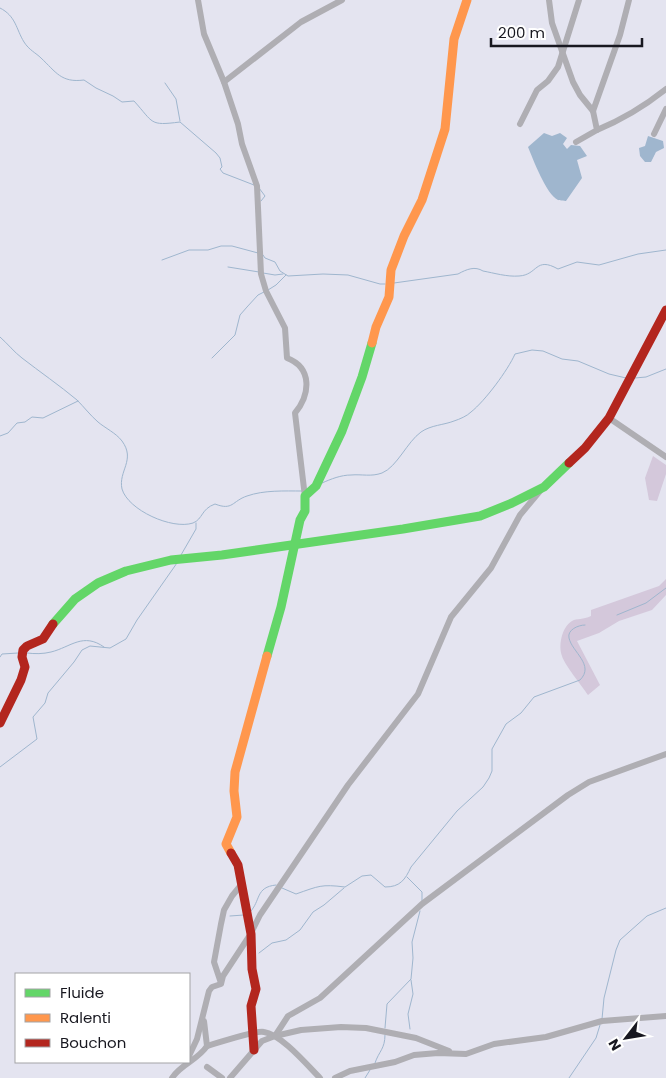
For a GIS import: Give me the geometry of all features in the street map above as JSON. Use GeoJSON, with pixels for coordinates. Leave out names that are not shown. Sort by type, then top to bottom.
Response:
{"type":"FeatureCollection","features":[{"type":"Feature","properties":{"kind":"street"},"geometry":{"type":"LineString","coordinates":[[198,0],[204,34],[224,82],[238,124],[242,144],[257,186],[260,274],[266,291],[285,328],[287,358],[299,365],[304,373],[306,394],[295,414],[305,511],[300,520],[281,607],[235,772],[236,816],[226,844],[238,865],[251,934],[252,969],[256,989],[251,1006],[254,1050]]}},
{"type":"Feature","properties":{"kind":"street"},"geometry":{"type":"LineString","coordinates":[[224,82],[301,22],[342,0]]}},
{"type":"Feature","properties":{"kind":"street"},"geometry":{"type":"LineString","coordinates":[[305,497],[316,486],[342,431],[362,376],[376,327],[389,298],[391,270],[404,236],[422,200],[445,129],[454,39],[467,0]]}},
{"type":"Feature","properties":{"kind":"street"},"geometry":{"type":"LineString","coordinates":[[549,0],[552,23],[573,82],[593,112],[597,130]]}},
{"type":"Feature","properties":{"kind":"street"},"geometry":{"type":"LineString","coordinates":[[520,124],[537,90],[548,81],[558,67],[564,53],[579,0]]}},
{"type":"Feature","properties":{"kind":"street"},"geometry":{"type":"LineString","coordinates":[[593,112],[620,35],[628,0]]}},
{"type":"Feature","properties":{"kind":"street"},"geometry":{"type":"LineString","coordinates":[[576,142],[616,122],[654,99],[666,89]]}},
{"type":"Feature","properties":{"kind":"street"},"geometry":{"type":"LineString","coordinates":[[654,134],[666,109]]}},
{"type":"Feature","properties":{"kind":"street"},"geometry":{"type":"LineString","coordinates":[[221,984],[223,976],[251,934],[265,908],[343,792],[418,694],[451,617],[491,568],[520,515],[544,487],[585,448],[609,418],[666,310]]}},
{"type":"Feature","properties":{"kind":"street"},"geometry":{"type":"LineString","coordinates":[[609,418],[666,457]]}},
{"type":"Feature","properties":{"kind":"street"},"geometry":{"type":"LineString","coordinates":[[0,723],[25,668],[22,657],[23,650],[27,646],[43,639],[52,625],[75,599],[98,583],[126,571],[171,560],[443,524],[480,516],[512,504],[544,487]]}},
{"type":"Feature","properties":{"kind":"street"},"geometry":{"type":"LineString","coordinates":[[275,1036],[288,1016],[320,998],[422,904],[560,801],[589,782],[666,754]]}},
{"type":"Feature","properties":{"kind":"street"},"geometry":{"type":"LineString","coordinates":[[221,984],[214,962],[221,924],[224,910],[241,885]]}},
{"type":"Feature","properties":{"kind":"street"},"geometry":{"type":"LineString","coordinates":[[190,1054],[204,1017],[209,991],[212,987],[221,984]]}},
{"type":"Feature","properties":{"kind":"street"},"geometry":{"type":"LineString","coordinates":[[335,1078],[350,1071],[395,1062],[414,1055],[466,1054],[494,1044],[546,1037],[602,1021],[666,1016]]}},
{"type":"Feature","properties":{"kind":"street"},"geometry":{"type":"LineString","coordinates":[[190,1062],[202,1054],[207,1046],[204,1017]]}},
{"type":"Feature","properties":{"kind":"street"},"geometry":{"type":"LineString","coordinates":[[230,1078],[262,1041],[301,1030],[341,1027],[366,1028],[416,1038],[455,1054]]}},
{"type":"Feature","properties":{"kind":"street"},"geometry":{"type":"LineString","coordinates":[[207,1046],[263,1031],[275,1036],[320,1078]]}},
{"type":"Feature","properties":{"kind":"street"},"geometry":{"type":"LineString","coordinates":[[172,1078],[184,1063]]}},
{"type":"Feature","properties":{"kind":"street"},"geometry":{"type":"LineString","coordinates":[[181,1068],[188,1063]]}},
{"type":"Feature","properties":{"kind":"street"},"geometry":{"type":"LineString","coordinates":[[207,1067],[222,1078]]}},
{"type":"Feature","properties":{"kind":"shaded area"},"geometry":{"type":"Polygon","coordinates":[[[653,456],[666,465],[666,474],[657,501],[649,500],[645,478],[653,456]]]}},
{"type":"Feature","properties":{"kind":"shaded area"},"geometry":{"type":"Polygon","coordinates":[[[666,579],[666,595],[652,610],[619,621],[599,633],[577,641],[600,685],[588,695],[563,660],[561,642],[566,627],[574,620],[591,616],[591,610],[659,586],[666,579]]]}},
{"type":"Feature","properties":{"kind":"water"},"geometry":{"type":"Polygon","coordinates":[[[544,133],[552,136],[560,133],[567,138],[563,144],[567,149],[571,145],[580,146],[587,156],[577,160],[582,178],[566,201],[558,200],[549,191],[540,176],[528,147],[544,133]]]}},
{"type":"Feature","properties":{"kind":"water"},"geometry":{"type":"Polygon","coordinates":[[[648,136],[663,141],[664,148],[656,152],[651,162],[645,162],[640,156],[639,148],[645,146],[648,136]]]}},
{"type":"Feature","properties":{"kind":"waterway"},"geometry":{"type":"LineString","coordinates":[[0,8],[13,19],[28,47],[59,75],[70,80],[84,80],[122,102],[134,101],[149,118],[157,123],[180,122],[216,153],[220,158],[222,167],[220,169],[223,173],[254,185]]}},
{"type":"Feature","properties":{"kind":"waterway"},"geometry":{"type":"LineString","coordinates":[[165,83],[176,99],[180,121]]}},
{"type":"Feature","properties":{"kind":"waterway"},"geometry":{"type":"LineString","coordinates":[[259,188],[265,196],[261,201]]}},
{"type":"Feature","properties":{"kind":"waterway"},"geometry":{"type":"LineString","coordinates":[[162,260],[189,250],[208,250],[221,246],[232,246],[258,253]]}},
{"type":"Feature","properties":{"kind":"waterway"},"geometry":{"type":"LineString","coordinates":[[394,283],[458,274],[474,268],[501,275],[519,276],[530,273],[537,267],[545,264],[558,269],[577,262],[599,265],[638,254],[666,250]]}},
{"type":"Feature","properties":{"kind":"waterway"},"geometry":{"type":"LineString","coordinates":[[263,255],[265,258],[275,262],[280,271],[288,276],[348,275],[385,284]]}},
{"type":"Feature","properties":{"kind":"waterway"},"geometry":{"type":"LineString","coordinates":[[228,267],[259,272]]}},
{"type":"Feature","properties":{"kind":"waterway"},"geometry":{"type":"LineString","coordinates":[[263,273],[283,274]]}},
{"type":"Feature","properties":{"kind":"waterway"},"geometry":{"type":"LineString","coordinates":[[268,290],[286,275]]}},
{"type":"Feature","properties":{"kind":"waterway"},"geometry":{"type":"LineString","coordinates":[[212,358],[235,335],[240,315],[258,295],[264,292]]}},
{"type":"Feature","properties":{"kind":"waterway"},"geometry":{"type":"LineString","coordinates":[[0,337],[19,356],[77,400],[98,422],[120,438],[127,454],[121,483],[122,489],[126,497],[142,511],[174,524],[193,523],[210,506],[215,504],[229,506],[242,498],[260,493],[302,491]]}},
{"type":"Feature","properties":{"kind":"waterway"},"geometry":{"type":"LineString","coordinates":[[322,483],[344,476],[374,475],[387,470],[421,432],[468,415],[477,407],[496,385],[515,354],[532,350],[543,351],[562,359],[578,361],[609,374],[626,378]]}},
{"type":"Feature","properties":{"kind":"waterway"},"geometry":{"type":"LineString","coordinates":[[635,378],[646,377],[666,369]]}},
{"type":"Feature","properties":{"kind":"waterway"},"geometry":{"type":"LineString","coordinates":[[0,436],[8,433],[17,423],[25,422],[32,417],[43,418],[78,401]]}},
{"type":"Feature","properties":{"kind":"waterway"},"geometry":{"type":"LineString","coordinates":[[181,555],[196,529],[196,523]]}},
{"type":"Feature","properties":{"kind":"waterway"},"geometry":{"type":"LineString","coordinates":[[0,767],[37,739],[33,717],[45,703],[48,693],[82,650],[90,646],[110,648],[126,639],[177,563]]}},
{"type":"Feature","properties":{"kind":"waterway"},"geometry":{"type":"LineString","coordinates":[[617,615],[646,603],[666,588]]}},
{"type":"Feature","properties":{"kind":"waterway"},"geometry":{"type":"LineString","coordinates":[[282,888],[296,894],[320,886],[345,887],[362,876],[371,875],[385,887],[395,886],[401,882],[457,811],[483,787],[489,778],[492,771],[492,749],[506,724],[521,713],[534,697],[580,680],[584,674],[584,664],[571,643],[569,635],[574,628],[585,625]]}},
{"type":"Feature","properties":{"kind":"waterway"},"geometry":{"type":"LineString","coordinates":[[27,653],[48,653],[83,641],[90,641],[104,647]]}},
{"type":"Feature","properties":{"kind":"waterway"},"geometry":{"type":"LineString","coordinates":[[0,657],[2,654],[18,653]]}},
{"type":"Feature","properties":{"kind":"waterway"},"geometry":{"type":"LineString","coordinates":[[407,877],[422,892],[422,902]]}},
{"type":"Feature","properties":{"kind":"waterway"},"geometry":{"type":"LineString","coordinates":[[250,912],[261,892],[269,886],[276,885]]}},
{"type":"Feature","properties":{"kind":"waterway"},"geometry":{"type":"LineString","coordinates":[[259,953],[272,943],[286,940],[300,930],[313,912],[344,888]]}},
{"type":"Feature","properties":{"kind":"waterway"},"geometry":{"type":"LineString","coordinates":[[602,1019],[604,998],[620,940],[647,916],[666,908]]}},
{"type":"Feature","properties":{"kind":"waterway"},"geometry":{"type":"LineString","coordinates":[[385,1028],[387,1004],[411,979],[412,942],[420,911]]}},
{"type":"Feature","properties":{"kind":"waterway"},"geometry":{"type":"LineString","coordinates":[[230,916],[244,915]]}},
{"type":"Feature","properties":{"kind":"waterway"},"geometry":{"type":"LineString","coordinates":[[410,1029],[408,1014],[413,994],[411,980]]}},
{"type":"Feature","properties":{"kind":"waterway"},"geometry":{"type":"LineString","coordinates":[[569,1078],[596,1038],[600,1025]]}},
{"type":"Feature","properties":{"kind":"waterway"},"geometry":{"type":"LineString","coordinates":[[375,1063],[383,1047],[385,1035]]}},
{"type":"Feature","properties":{"kind":"waterway"},"geometry":{"type":"LineString","coordinates":[[365,1078],[370,1070]]}},
{"type":"Feature","properties":{"kind":"traffic: fast"},"geometry":{"type":"LineString","coordinates":[[267,656],[281,607],[300,520],[305,511],[305,496],[316,486],[342,431],[362,377],[372,343]]}},
{"type":"Feature","properties":{"kind":"traffic: fast"},"geometry":{"type":"LineString","coordinates":[[53,624],[75,599],[98,583],[126,571],[171,560],[222,555],[480,516],[544,487],[569,463]]}},
{"type":"Feature","properties":{"kind":"traffic: slow"},"geometry":{"type":"LineString","coordinates":[[372,343],[376,327],[389,297],[391,270],[404,236],[422,200],[445,129],[454,39],[467,0]]}},
{"type":"Feature","properties":{"kind":"traffic: slow"},"geometry":{"type":"LineString","coordinates":[[231,853],[226,844],[237,817],[234,791],[235,772],[267,656]]}},
{"type":"Feature","properties":{"kind":"traffic: jam"},"geometry":{"type":"LineString","coordinates":[[569,463],[585,448],[609,418],[666,310]]}},
{"type":"Feature","properties":{"kind":"traffic: jam"},"geometry":{"type":"LineString","coordinates":[[0,723],[21,680],[25,667],[22,657],[23,650],[27,646],[43,639],[53,624]]}},
{"type":"Feature","properties":{"kind":"traffic: jam"},"geometry":{"type":"LineString","coordinates":[[231,853],[238,865],[251,934],[252,969],[256,989],[251,1006],[254,1050]]}}]}
